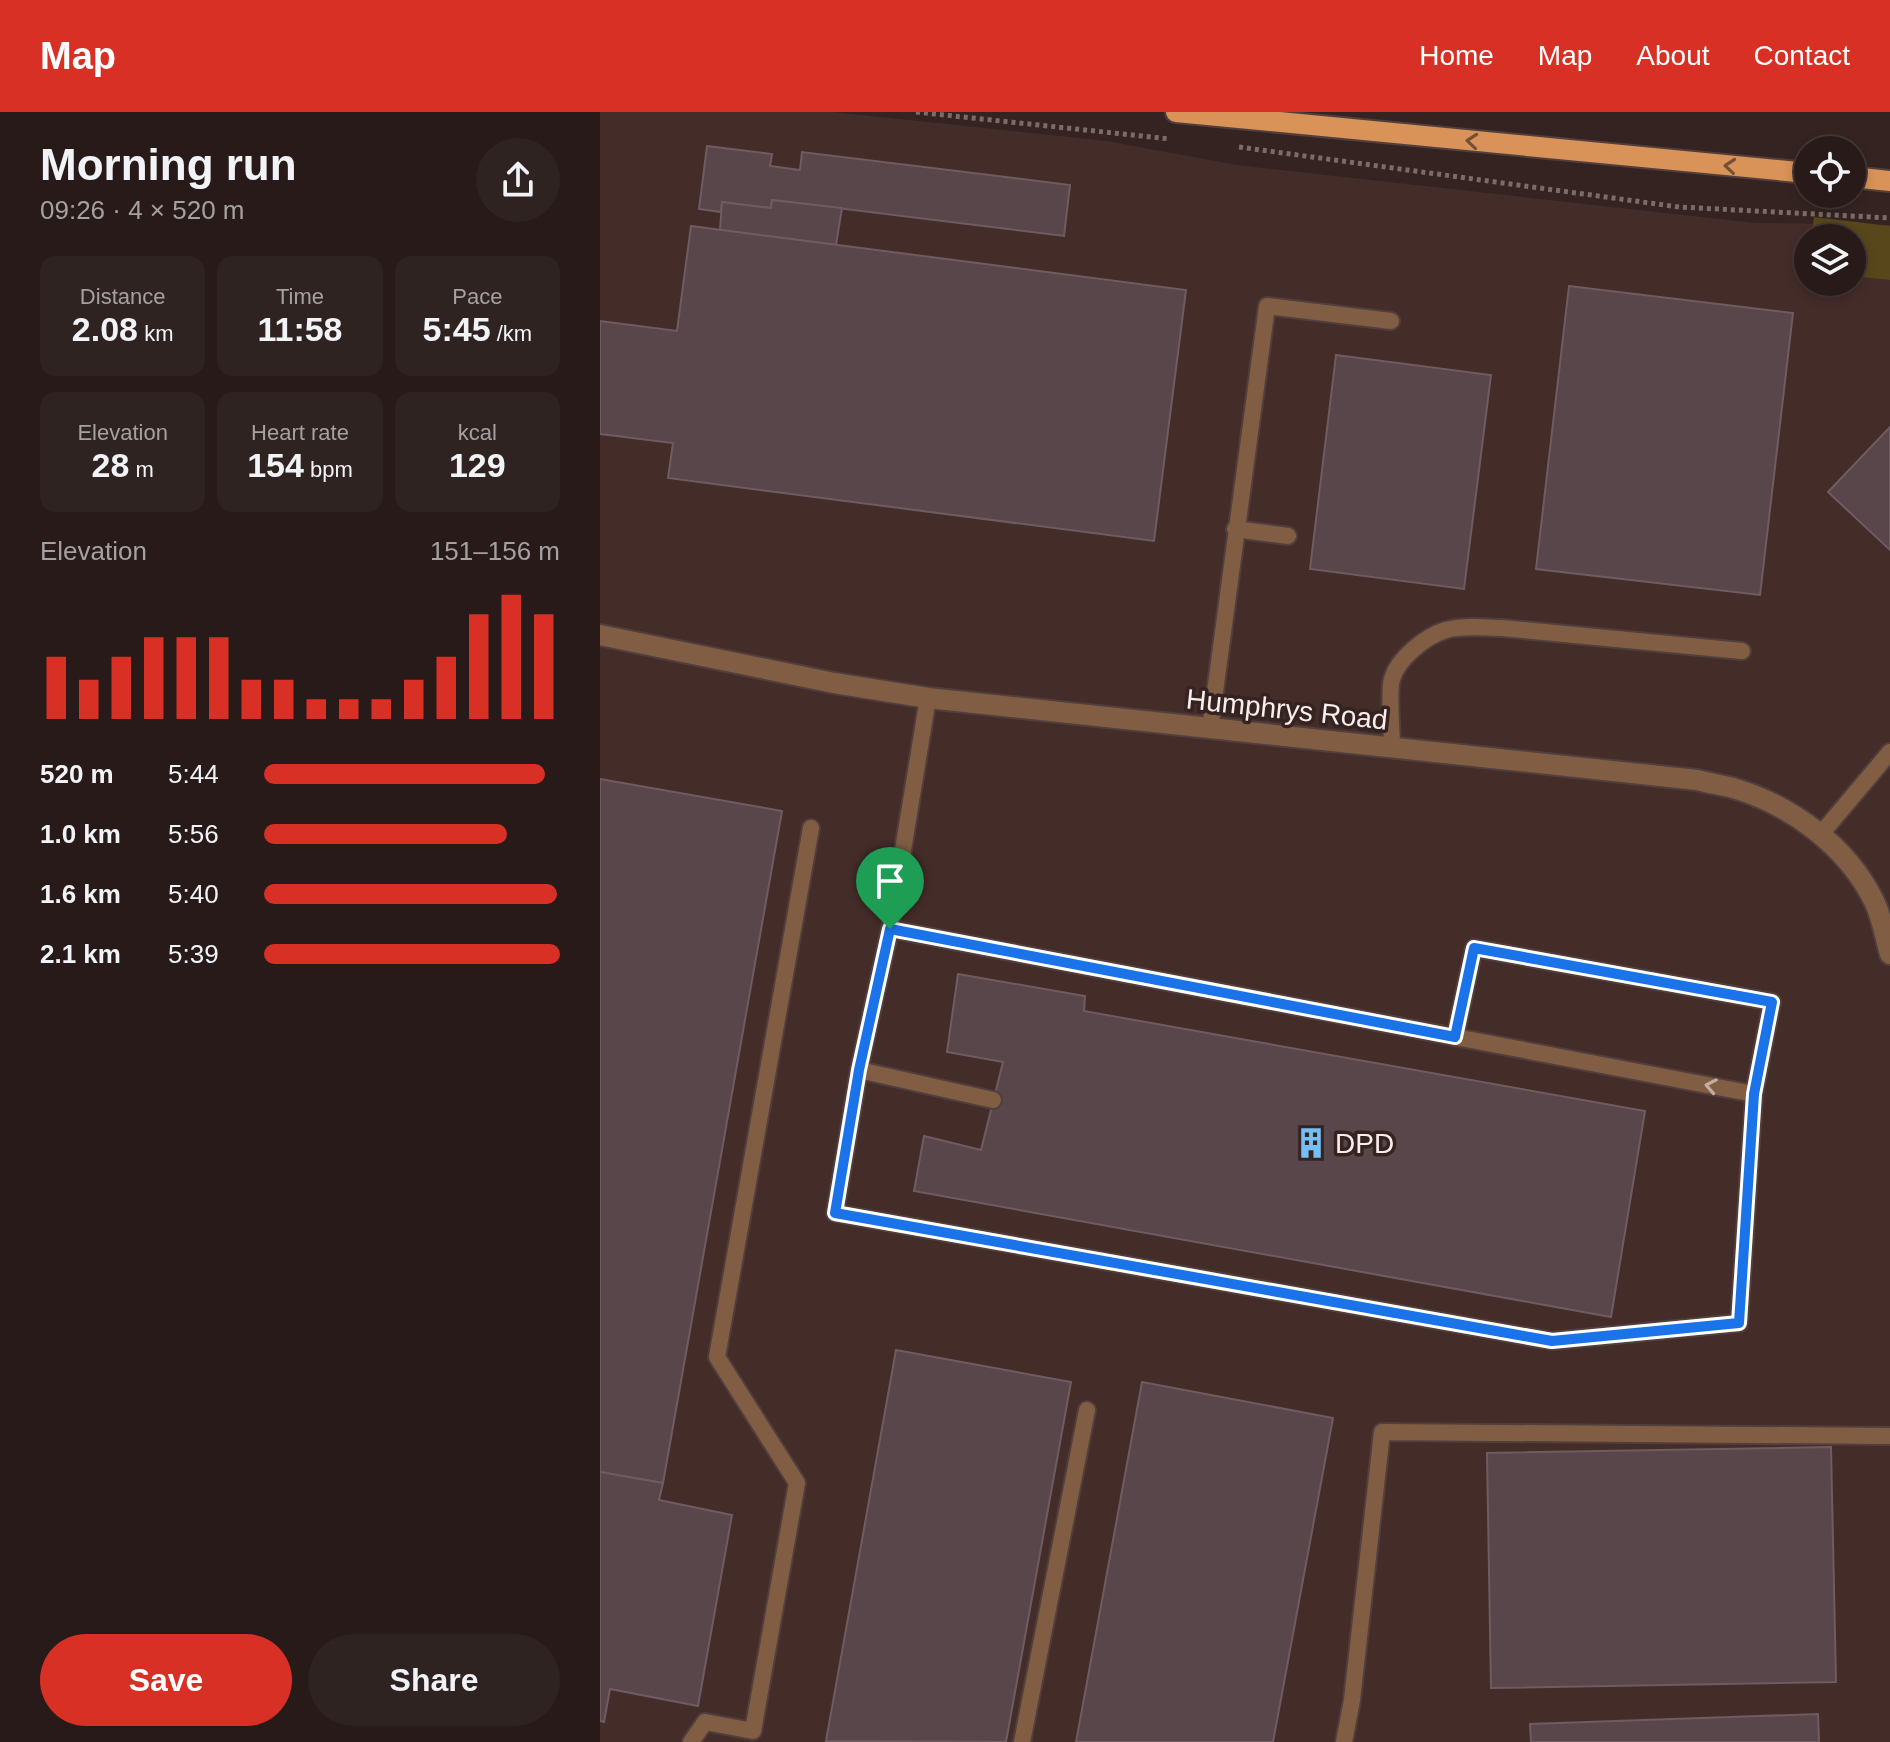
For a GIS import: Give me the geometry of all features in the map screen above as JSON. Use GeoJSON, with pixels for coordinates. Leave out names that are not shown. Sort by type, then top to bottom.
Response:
{"type":"FeatureCollection","features":[{"type":"Feature","properties":{"kind":"main road"},"geometry":{"type":"LineString","coordinates":[[1176,112],[1794,172]]}},
{"type":"Feature","properties":{"kind":"main road"},"geometry":{"type":"LineString","coordinates":[[1866,178],[1890,181]]}},
{"type":"Feature","properties":{"kind":"street","name":"Humphrys Road"},"geometry":{"type":"LineString","coordinates":[[600,635],[834,683],[928,698],[1697,780],[1734,788],[1775,805],[1821,834],[1882,901],[1890,954]]}},
{"type":"Feature","properties":{"kind":"lane"},"geometry":{"type":"LineString","coordinates":[[1210,729],[1267,306],[1391,321]]}},
{"type":"Feature","properties":{"kind":"lane"},"geometry":{"type":"LineString","coordinates":[[1235,529],[1288,536]]}},
{"type":"Feature","properties":{"kind":"lane"},"geometry":{"type":"LineString","coordinates":[[1392,747],[1392,681],[1399,663],[1421,643],[1446,630],[1502,628],[1742,651]]}},
{"type":"Feature","properties":{"kind":"lane"},"geometry":{"type":"LineString","coordinates":[[928,698],[890,929],[859,1070],[835,1213],[1552,1341],[1739,1323],[1754,1094],[1772,1002],[1474,948],[1455,1037]]}},
{"type":"Feature","properties":{"kind":"lane"},"geometry":{"type":"LineString","coordinates":[[1821,834],[1890,752]]}},
{"type":"Feature","properties":{"kind":"lane"},"geometry":{"type":"LineString","coordinates":[[691,1742],[705,1722],[753,1731],[797,1483],[717,1357],[811,828]]}},
{"type":"Feature","properties":{"kind":"lane"},"geometry":{"type":"LineString","coordinates":[[890,929],[1754,1094]]}},
{"type":"Feature","properties":{"kind":"lane"},"geometry":{"type":"LineString","coordinates":[[859,1070],[993,1100]]}},
{"type":"Feature","properties":{"kind":"lane"},"geometry":{"type":"LineString","coordinates":[[1022,1742],[1087,1410]]}},
{"type":"Feature","properties":{"kind":"lane"},"geometry":{"type":"LineString","coordinates":[[1344,1742],[1352,1700],[1382,1432],[1890,1436]]}},
{"type":"Feature","properties":{"kind":"path"},"geometry":{"type":"LineString","coordinates":[[916,112],[1181,140]]}},
{"type":"Feature","properties":{"kind":"path"},"geometry":{"type":"LineString","coordinates":[[1227,146],[1679,207],[1890,218]]}},
{"type":"Feature","properties":{"kind":"shaded area"},"geometry":{"type":"Polygon","coordinates":[[[600,112],[833,112],[1107,141],[1237,165],[1755,223],[1822,224],[1794,224],[1794,296],[1866,296],[1866,225],[1890,225],[1890,1742],[600,1742],[600,112]]]}},
{"type":"Feature","properties":{"kind":"shaded area"},"geometry":{"type":"Polygon","coordinates":[[[1814,217],[1890,226],[1890,280],[1866,277],[1866,224],[1813,224],[1814,217]]]}},
{"type":"Feature","properties":{"kind":"building"},"geometry":{"type":"Polygon","coordinates":[[[707,146],[772,154],[770,166],[800,170],[802,152],[1070,185],[1064,236],[772,200],[771,208],[722,202],[721,212],[699,209],[707,146]]]}},
{"type":"Feature","properties":{"kind":"building"},"geometry":{"type":"Polygon","coordinates":[[[772,200],[842,208],[836,245],[720,230],[722,202],[771,208],[772,200]]]}},
{"type":"Feature","properties":{"kind":"building"},"geometry":{"type":"Polygon","coordinates":[[[691,226],[1186,290],[1154,541],[668,478],[673,443],[600,434],[600,321],[677,331],[691,226]]]}},
{"type":"Feature","properties":{"kind":"building"},"geometry":{"type":"Polygon","coordinates":[[[1569,286],[1793,313],[1760,595],[1536,569],[1569,286]]]}},
{"type":"Feature","properties":{"kind":"building"},"geometry":{"type":"Polygon","coordinates":[[[1336,355],[1491,375],[1464,589],[1310,569],[1336,355]]]}},
{"type":"Feature","properties":{"kind":"building"},"geometry":{"type":"Polygon","coordinates":[[[1890,427],[1890,550],[1828,492],[1890,427]]]}},
{"type":"Feature","properties":{"kind":"building"},"geometry":{"type":"Polygon","coordinates":[[[600,779],[782,811],[663,1483],[600,1472],[600,779]]]}},
{"type":"Feature","properties":{"kind":"building","name":"DPD"},"geometry":{"type":"Polygon","coordinates":[[[958,974],[1085,996],[1084,1011],[1645,1111],[1611,1317],[914,1191],[924,1136],[981,1150],[1003,1062],[947,1052],[958,974]]]}},
{"type":"Feature","properties":{"kind":"building"},"geometry":{"type":"Polygon","coordinates":[[[896,1350],[1071,1382],[1006,1742],[826,1741],[896,1350]]]}},
{"type":"Feature","properties":{"kind":"building"},"geometry":{"type":"Polygon","coordinates":[[[1142,1382],[1333,1418],[1273,1742],[1076,1742],[1142,1382]]]}},
{"type":"Feature","properties":{"kind":"building"},"geometry":{"type":"Polygon","coordinates":[[[1831,1447],[1836,1682],[1491,1688],[1487,1453],[1831,1447]]]}},
{"type":"Feature","properties":{"kind":"building"},"geometry":{"type":"Polygon","coordinates":[[[600,1472],[663,1483],[659,1500],[732,1515],[698,1706],[610,1689],[604,1722],[600,1721],[600,1472]]]}},
{"type":"Feature","properties":{"kind":"building"},"geometry":{"type":"Polygon","coordinates":[[[1818,1714],[1819,1742],[1531,1742],[1530,1724],[1818,1714]]]}},
{"type":"Feature","properties":{"kind":"place","name":"DPD"},"geometry":{"type":"Point","coordinates":[1311,1143]}},
{"type":"Feature","properties":{"kind":"route"},"geometry":{"type":"LineString","coordinates":[[890,929],[1455,1037],[1474,948],[1772,1002],[1754,1094],[1739,1323],[1552,1341],[835,1213],[859,1070],[890,929]]}}]}
